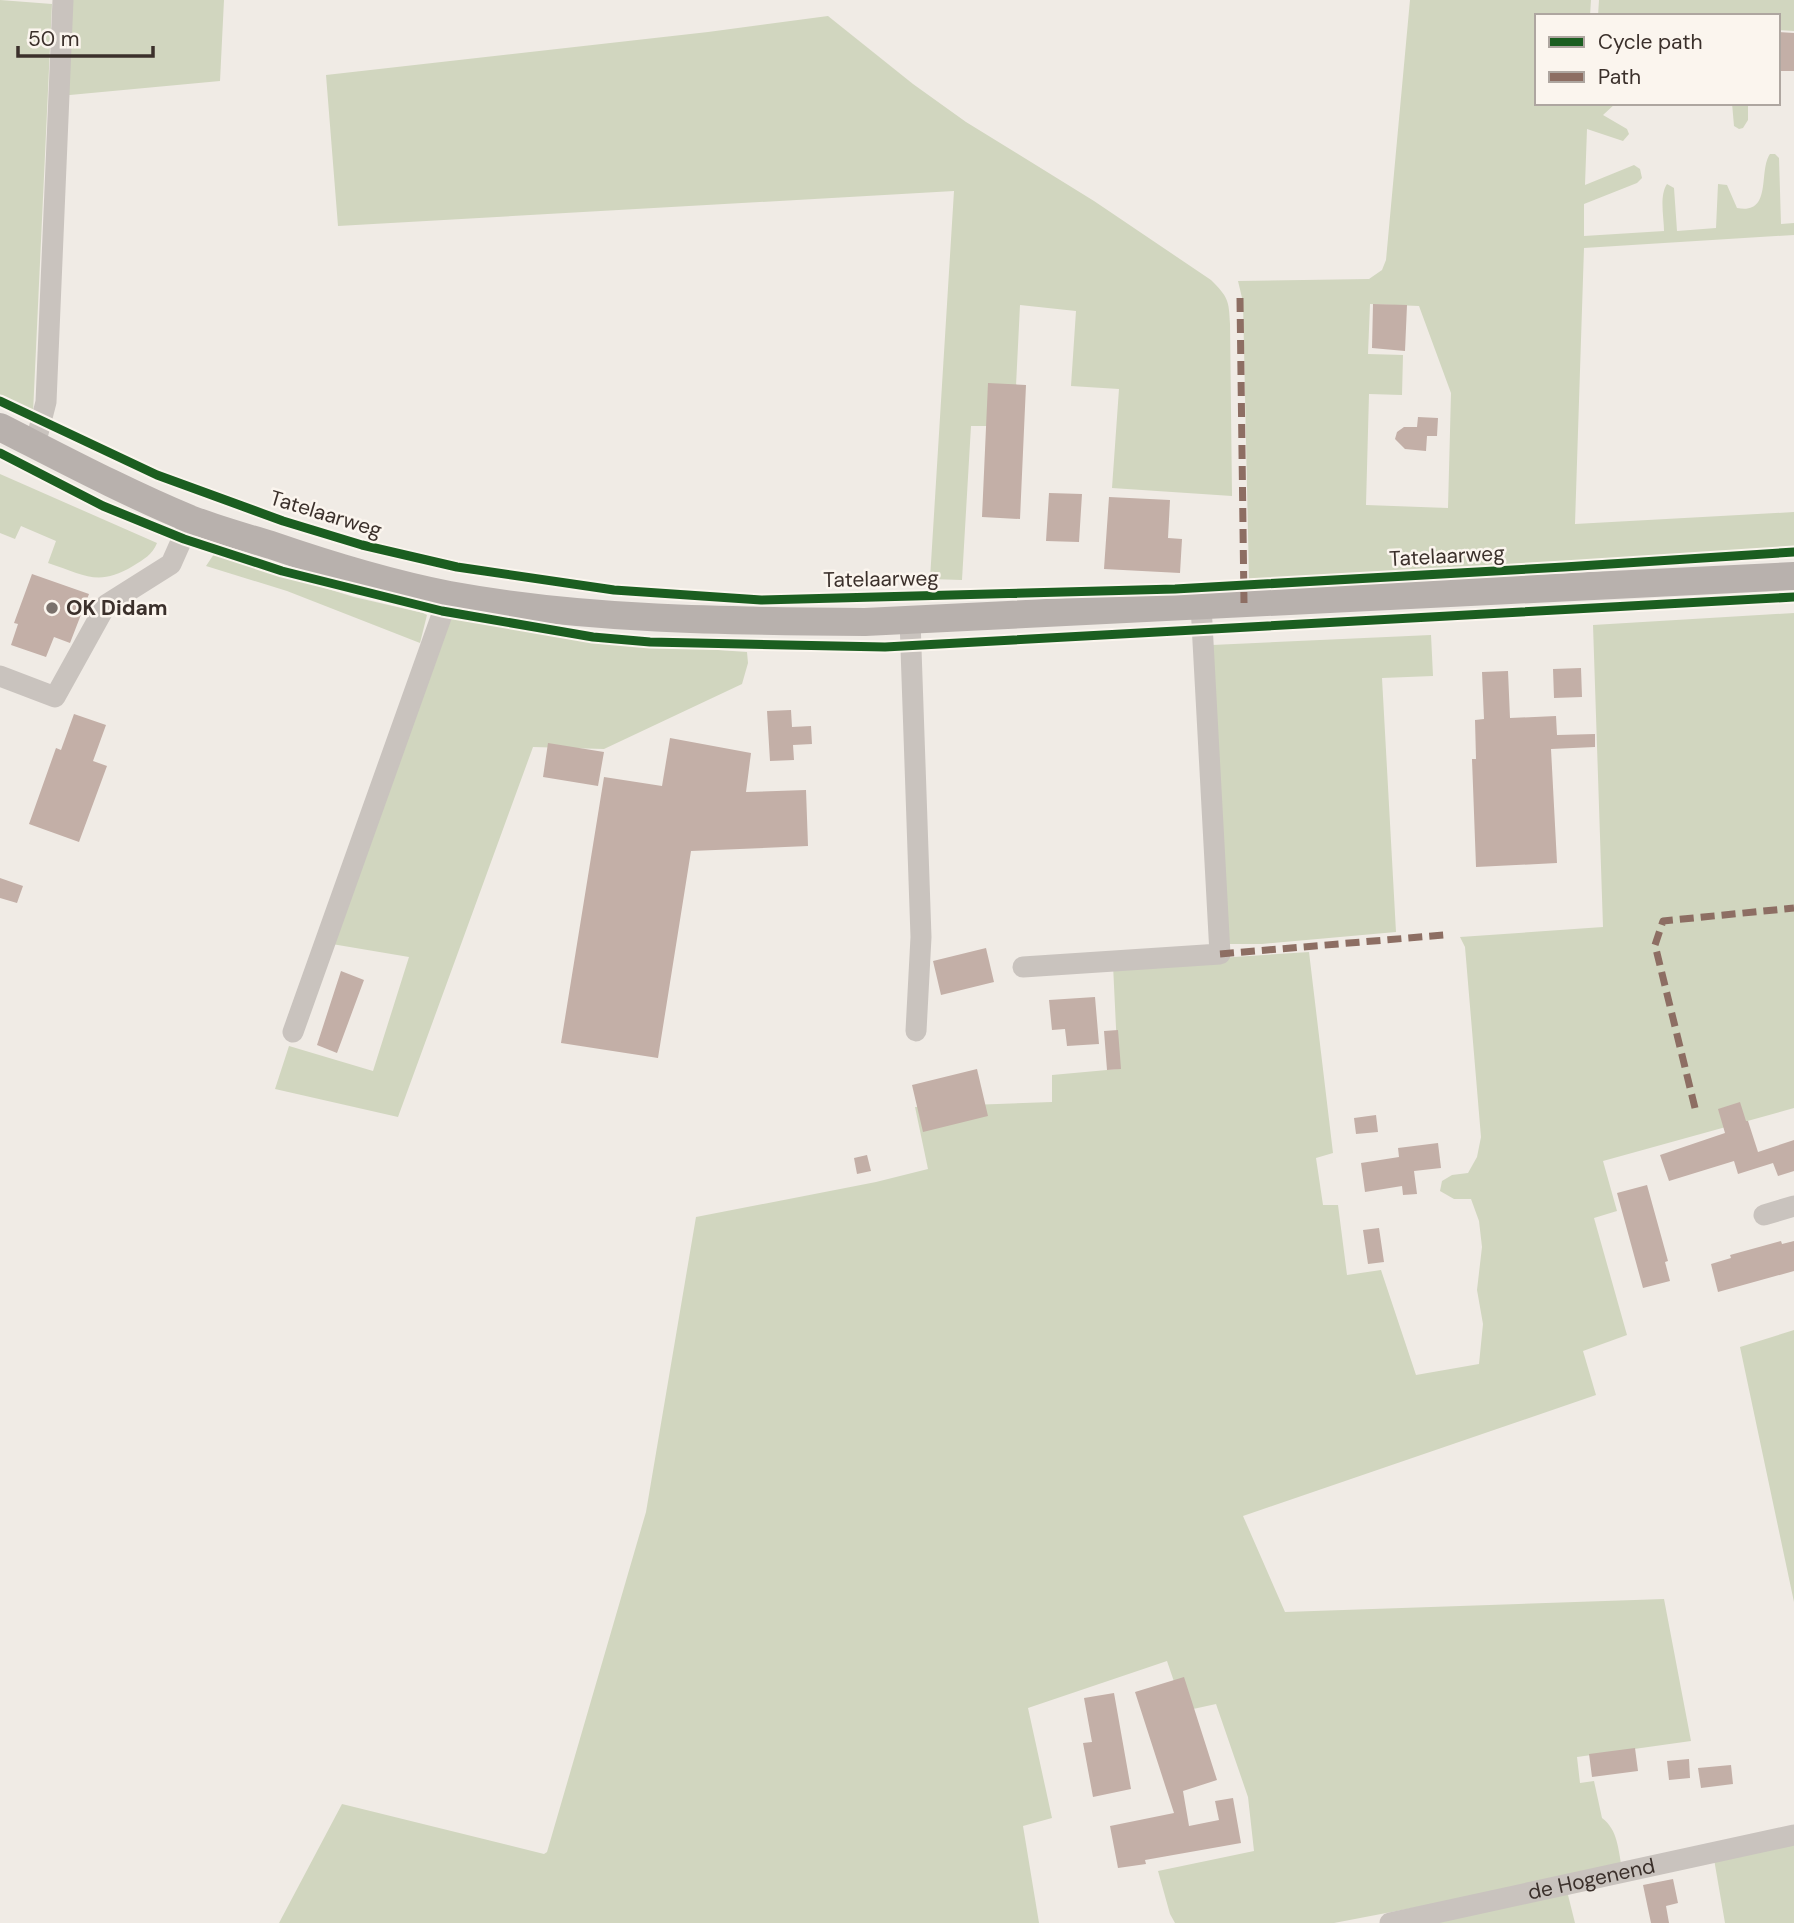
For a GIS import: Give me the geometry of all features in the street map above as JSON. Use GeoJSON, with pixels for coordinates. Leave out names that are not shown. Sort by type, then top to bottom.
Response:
{"type":"FeatureCollection","features":[{"type":"Feature","properties":{"kind":"main road","name":"Tatelaarweg"},"geometry":{"type":"LineString","coordinates":[[0,427],[191,519],[337,567],[449,595],[546,608],[646,617],[757,622],[865,622],[1794,576]]}},
{"type":"Feature","properties":{"kind":"street"},"geometry":{"type":"LineString","coordinates":[[35,444],[46,402],[63,0]]}},
{"type":"Feature","properties":{"kind":"street"},"geometry":{"type":"LineString","coordinates":[[0,676],[55,697],[106,605],[171,564],[191,519]]}},
{"type":"Feature","properties":{"kind":"street"},"geometry":{"type":"LineString","coordinates":[[293,1032],[449,595]]}},
{"type":"Feature","properties":{"kind":"street"},"geometry":{"type":"LineString","coordinates":[[1023,967],[1220,954],[1201,606]]}},
{"type":"Feature","properties":{"kind":"street"},"geometry":{"type":"LineString","coordinates":[[910,620],[920,937],[916,1031]]}},
{"type":"Feature","properties":{"kind":"street"},"geometry":{"type":"LineString","coordinates":[[1764,1215],[1794,1206]]}},
{"type":"Feature","properties":{"kind":"street","name":"de Hogenend"},"geometry":{"type":"LineString","coordinates":[[1390,1923],[1794,1835]]}},
{"type":"Feature","properties":{"kind":"green space"},"geometry":{"type":"Polygon","coordinates":[[[0,0],[52,4],[33,413],[0,396],[0,0]]]}},
{"type":"Feature","properties":{"kind":"green space"},"geometry":{"type":"Polygon","coordinates":[[[64,0],[224,0],[220,81],[59,96],[64,0]]]}},
{"type":"Feature","properties":{"kind":"green space"},"geometry":{"type":"Polygon","coordinates":[[[1410,0],[1591,0],[1590,14],[1535,14],[1535,105],[1614,105],[1603,115],[1627,129],[1629,134],[1623,141],[1587,129],[1585,185],[1634,165],[1640,169],[1642,178],[1637,183],[1584,204],[1584,236],[1664,231],[1663,200],[1667,184],[1674,188],[1677,231],[1716,228],[1718,184],[1727,185],[1737,208],[1756,205],[1763,190],[1770,154],[1779,158],[1781,224],[1794,223],[1794,235],[1584,248],[1575,524],[1794,512],[1794,548],[1249,579],[1243,302],[1238,281],[1369,279],[1382,270],[1386,260],[1410,0]],[[1370,304],[1368,354],[1403,355],[1402,395],[1369,394],[1366,505],[1448,508],[1451,393],[1419,306],[1370,304]]]}},
{"type":"Feature","properties":{"kind":"green space"},"geometry":{"type":"Polygon","coordinates":[[[1599,0],[1794,0],[1794,31],[1780,30],[1780,14],[1598,14],[1599,0]]]}},
{"type":"Feature","properties":{"kind":"green space"},"geometry":{"type":"Polygon","coordinates":[[[828,16],[913,84],[966,122],[1094,201],[1211,280],[1221,291],[1228,304],[1230,316],[1232,496],[1112,488],[1119,389],[1071,386],[1076,311],[1020,305],[1014,426],[971,426],[962,580],[930,579],[954,191],[338,226],[326,75],[828,16]]]}},
{"type":"Feature","properties":{"kind":"green space"},"geometry":{"type":"Polygon","coordinates":[[[1732,105],[1748,105],[1748,120],[1743,128],[1734,126],[1732,105]]]}},
{"type":"Feature","properties":{"kind":"green space"},"geometry":{"type":"Polygon","coordinates":[[[0,474],[157,543],[144,559],[110,576],[91,577],[48,563],[56,541],[21,526],[15,539],[0,533],[0,474]]]}},
{"type":"Feature","properties":{"kind":"green space"},"geometry":{"type":"Polygon","coordinates":[[[214,554],[354,597],[423,613],[427,615],[420,643],[287,591],[206,566],[214,554]]]}},
{"type":"Feature","properties":{"kind":"green space"},"geometry":{"type":"Polygon","coordinates":[[[1794,613],[1794,1108],[1603,1161],[1617,1211],[1594,1218],[1627,1335],[1583,1351],[1596,1395],[1243,1516],[1285,1612],[1664,1599],[1691,1741],[1577,1757],[1580,1783],[1594,1781],[1602,1818],[1614,1834],[1622,1868],[1334,1923],[1175,1923],[1158,1871],[1254,1851],[1248,1797],[1216,1704],[1184,1711],[1167,1661],[1028,1708],[1052,1818],[1023,1826],[1039,1923],[279,1923],[342,1804],[544,1854],[547,1852],[646,1512],[696,1217],[876,1182],[928,1169],[915,1107],[1052,1102],[1052,1075],[1118,1069],[1113,965],[1309,952],[1333,1153],[1316,1158],[1323,1205],[1338,1205],[1347,1275],[1381,1270],[1416,1375],[1479,1364],[1483,1324],[1477,1290],[1482,1247],[1479,1221],[1471,1199],[1454,1199],[1440,1191],[1442,1181],[1452,1175],[1468,1173],[1477,1157],[1481,1137],[1465,947],[1460,937],[1603,927],[1593,625],[1794,613]]]}},
{"type":"Feature","properties":{"kind":"green space"},"geometry":{"type":"Polygon","coordinates":[[[448,617],[601,642],[747,652],[748,663],[742,684],[604,749],[533,747],[398,1117],[275,1089],[289,1046],[373,1071],[409,957],[326,943],[448,617]]]}},
{"type":"Feature","properties":{"kind":"green space"},"geometry":{"type":"Polygon","coordinates":[[[1431,635],[1433,676],[1382,678],[1396,932],[1262,944],[1229,944],[1212,645],[1431,635]]]}},
{"type":"Feature","properties":{"kind":"green space"},"geometry":{"type":"Polygon","coordinates":[[[1794,1330],[1794,1602],[1740,1347],[1794,1330]]]}},
{"type":"Feature","properties":{"kind":"green space"},"geometry":{"type":"Polygon","coordinates":[[[1794,1839],[1794,1923],[1725,1923],[1714,1859],[1794,1839]]]}},
{"type":"Feature","properties":{"kind":"green space"},"geometry":{"type":"Polygon","coordinates":[[[1567,1891],[1575,1923],[1403,1923],[1567,1891]]]}},
{"type":"Feature","properties":{"kind":"building"},"geometry":{"type":"Polygon","coordinates":[[[1780,32],[1794,33],[1794,71],[1780,71],[1780,32]]]}},
{"type":"Feature","properties":{"kind":"building"},"geometry":{"type":"Polygon","coordinates":[[[1373,304],[1407,305],[1405,351],[1372,348],[1373,304]]]}},
{"type":"Feature","properties":{"kind":"building"},"geometry":{"type":"Polygon","coordinates":[[[988,383],[1026,385],[1020,519],[982,517],[988,383]]]}},
{"type":"Feature","properties":{"kind":"building"},"geometry":{"type":"Polygon","coordinates":[[[1418,417],[1438,418],[1437,436],[1427,436],[1426,451],[1405,449],[1395,439],[1397,432],[1404,427],[1417,427],[1418,417]]]}},
{"type":"Feature","properties":{"kind":"building"},"geometry":{"type":"Polygon","coordinates":[[[1049,493],[1082,494],[1079,542],[1046,541],[1049,493]]]}},
{"type":"Feature","properties":{"kind":"building"},"geometry":{"type":"Polygon","coordinates":[[[1109,497],[1170,500],[1168,538],[1182,539],[1180,573],[1104,569],[1109,497]]]}},
{"type":"Feature","properties":{"kind":"building","name":"OK Didam"},"geometry":{"type":"Polygon","coordinates":[[[32,574],[89,594],[70,643],[54,637],[46,657],[11,645],[18,624],[14,623],[32,574]]]}},
{"type":"Feature","properties":{"kind":"building"},"geometry":{"type":"Polygon","coordinates":[[[1581,668],[1582,697],[1554,698],[1553,669],[1581,668]]]}},
{"type":"Feature","properties":{"kind":"building"},"geometry":{"type":"Polygon","coordinates":[[[1508,671],[1510,718],[1556,716],[1557,735],[1595,734],[1595,747],[1551,749],[1557,863],[1476,867],[1472,759],[1476,759],[1475,720],[1484,719],[1482,672],[1508,671]]]}},
{"type":"Feature","properties":{"kind":"building"},"geometry":{"type":"Polygon","coordinates":[[[791,710],[792,727],[811,726],[812,744],[793,745],[794,760],[770,761],[767,711],[791,710]]]}},
{"type":"Feature","properties":{"kind":"building"},"geometry":{"type":"Polygon","coordinates":[[[74,714],[106,725],[93,761],[107,766],[79,842],[29,824],[56,748],[61,750],[74,714]]]}},
{"type":"Feature","properties":{"kind":"building"},"geometry":{"type":"Polygon","coordinates":[[[670,738],[751,753],[746,792],[806,790],[808,846],[691,851],[658,1058],[561,1043],[604,777],[662,786],[670,738]]]}},
{"type":"Feature","properties":{"kind":"building"},"geometry":{"type":"Polygon","coordinates":[[[548,743],[604,752],[598,786],[543,777],[548,743]]]}},
{"type":"Feature","properties":{"kind":"building"},"geometry":{"type":"Polygon","coordinates":[[[0,878],[23,886],[17,903],[0,898],[0,878]]]}},
{"type":"Feature","properties":{"kind":"building"},"geometry":{"type":"Polygon","coordinates":[[[986,948],[994,982],[941,995],[933,961],[986,948]]]}},
{"type":"Feature","properties":{"kind":"building"},"geometry":{"type":"Polygon","coordinates":[[[341,971],[364,980],[337,1053],[317,1045],[341,971]]]}},
{"type":"Feature","properties":{"kind":"building"},"geometry":{"type":"Polygon","coordinates":[[[1095,997],[1099,1044],[1067,1046],[1065,1029],[1052,1030],[1049,1000],[1095,997]]]}},
{"type":"Feature","properties":{"kind":"building"},"geometry":{"type":"Polygon","coordinates":[[[1118,1030],[1121,1069],[1107,1070],[1104,1031],[1118,1030]]]}},
{"type":"Feature","properties":{"kind":"building"},"geometry":{"type":"Polygon","coordinates":[[[977,1069],[988,1116],[923,1132],[912,1085],[977,1069]]]}},
{"type":"Feature","properties":{"kind":"building"},"geometry":{"type":"Polygon","coordinates":[[[1740,1102],[1758,1152],[1794,1140],[1794,1171],[1778,1176],[1773,1163],[1738,1174],[1734,1161],[1669,1181],[1660,1155],[1725,1133],[1718,1109],[1740,1102]]]}},
{"type":"Feature","properties":{"kind":"building"},"geometry":{"type":"Polygon","coordinates":[[[1376,1115],[1378,1132],[1356,1134],[1354,1118],[1376,1115]]]}},
{"type":"Feature","properties":{"kind":"building"},"geometry":{"type":"Polygon","coordinates":[[[1438,1143],[1441,1168],[1414,1171],[1417,1194],[1403,1195],[1402,1186],[1365,1192],[1361,1163],[1399,1157],[1398,1148],[1438,1143]]]}},
{"type":"Feature","properties":{"kind":"building"},"geometry":{"type":"Polygon","coordinates":[[[867,1155],[871,1171],[857,1174],[854,1158],[867,1155]]]}},
{"type":"Feature","properties":{"kind":"building"},"geometry":{"type":"Polygon","coordinates":[[[1647,1185],[1668,1261],[1665,1262],[1670,1281],[1643,1288],[1617,1193],[1647,1185]]]}},
{"type":"Feature","properties":{"kind":"building"},"geometry":{"type":"Polygon","coordinates":[[[1379,1228],[1384,1262],[1368,1264],[1363,1230],[1379,1228]]]}},
{"type":"Feature","properties":{"kind":"building"},"geometry":{"type":"Polygon","coordinates":[[[1781,1241],[1782,1244],[1794,1241],[1794,1271],[1718,1292],[1711,1264],[1731,1258],[1730,1255],[1781,1241]]]}},
{"type":"Feature","properties":{"kind":"building"},"geometry":{"type":"Polygon","coordinates":[[[1184,1677],[1217,1780],[1183,1791],[1189,1826],[1219,1820],[1215,1801],[1233,1798],[1241,1843],[1145,1860],[1146,1864],[1118,1868],[1110,1826],[1174,1813],[1135,1692],[1184,1677]]]}},
{"type":"Feature","properties":{"kind":"building"},"geometry":{"type":"Polygon","coordinates":[[[1114,1693],[1131,1789],[1093,1797],[1083,1743],[1092,1742],[1084,1698],[1114,1693]]]}},
{"type":"Feature","properties":{"kind":"building"},"geometry":{"type":"Polygon","coordinates":[[[1635,1748],[1638,1771],[1592,1777],[1589,1754],[1635,1748]]]}},
{"type":"Feature","properties":{"kind":"building"},"geometry":{"type":"Polygon","coordinates":[[[1689,1759],[1690,1778],[1669,1780],[1667,1761],[1689,1759]]]}},
{"type":"Feature","properties":{"kind":"building"},"geometry":{"type":"Polygon","coordinates":[[[1731,1765],[1733,1784],[1701,1788],[1698,1768],[1731,1765]]]}},
{"type":"Feature","properties":{"kind":"building"},"geometry":{"type":"Polygon","coordinates":[[[1673,1879],[1678,1903],[1666,1906],[1669,1923],[1651,1923],[1643,1885],[1673,1879]]]}},
{"type":"Feature","properties":{"kind":"marked path"},"geometry":{"type":"LineString","coordinates":[[1240,298],[1244,603]]}},
{"type":"Feature","properties":{"kind":"marked path"},"geometry":{"type":"LineString","coordinates":[[1695,1108],[1655,945],[1663,921],[1794,908]]}},
{"type":"Feature","properties":{"kind":"marked path"},"geometry":{"type":"LineString","coordinates":[[1220,954],[1444,935]]}},
{"type":"Feature","properties":{"kind":"cycle path"},"geometry":{"type":"LineString","coordinates":[[0,401],[157,475],[283,521],[362,545],[457,567],[614,590],[761,600],[1175,589],[1794,552]]}},
{"type":"Feature","properties":{"kind":"cycle path"},"geometry":{"type":"LineString","coordinates":[[0,453],[103,506],[184,539],[282,571],[442,611],[593,637],[650,642],[885,647],[1794,597]]}},
{"type":"Feature","properties":{"kind":"place","name":"OK Didam"},"geometry":{"type":"Point","coordinates":[52,608]}}]}
